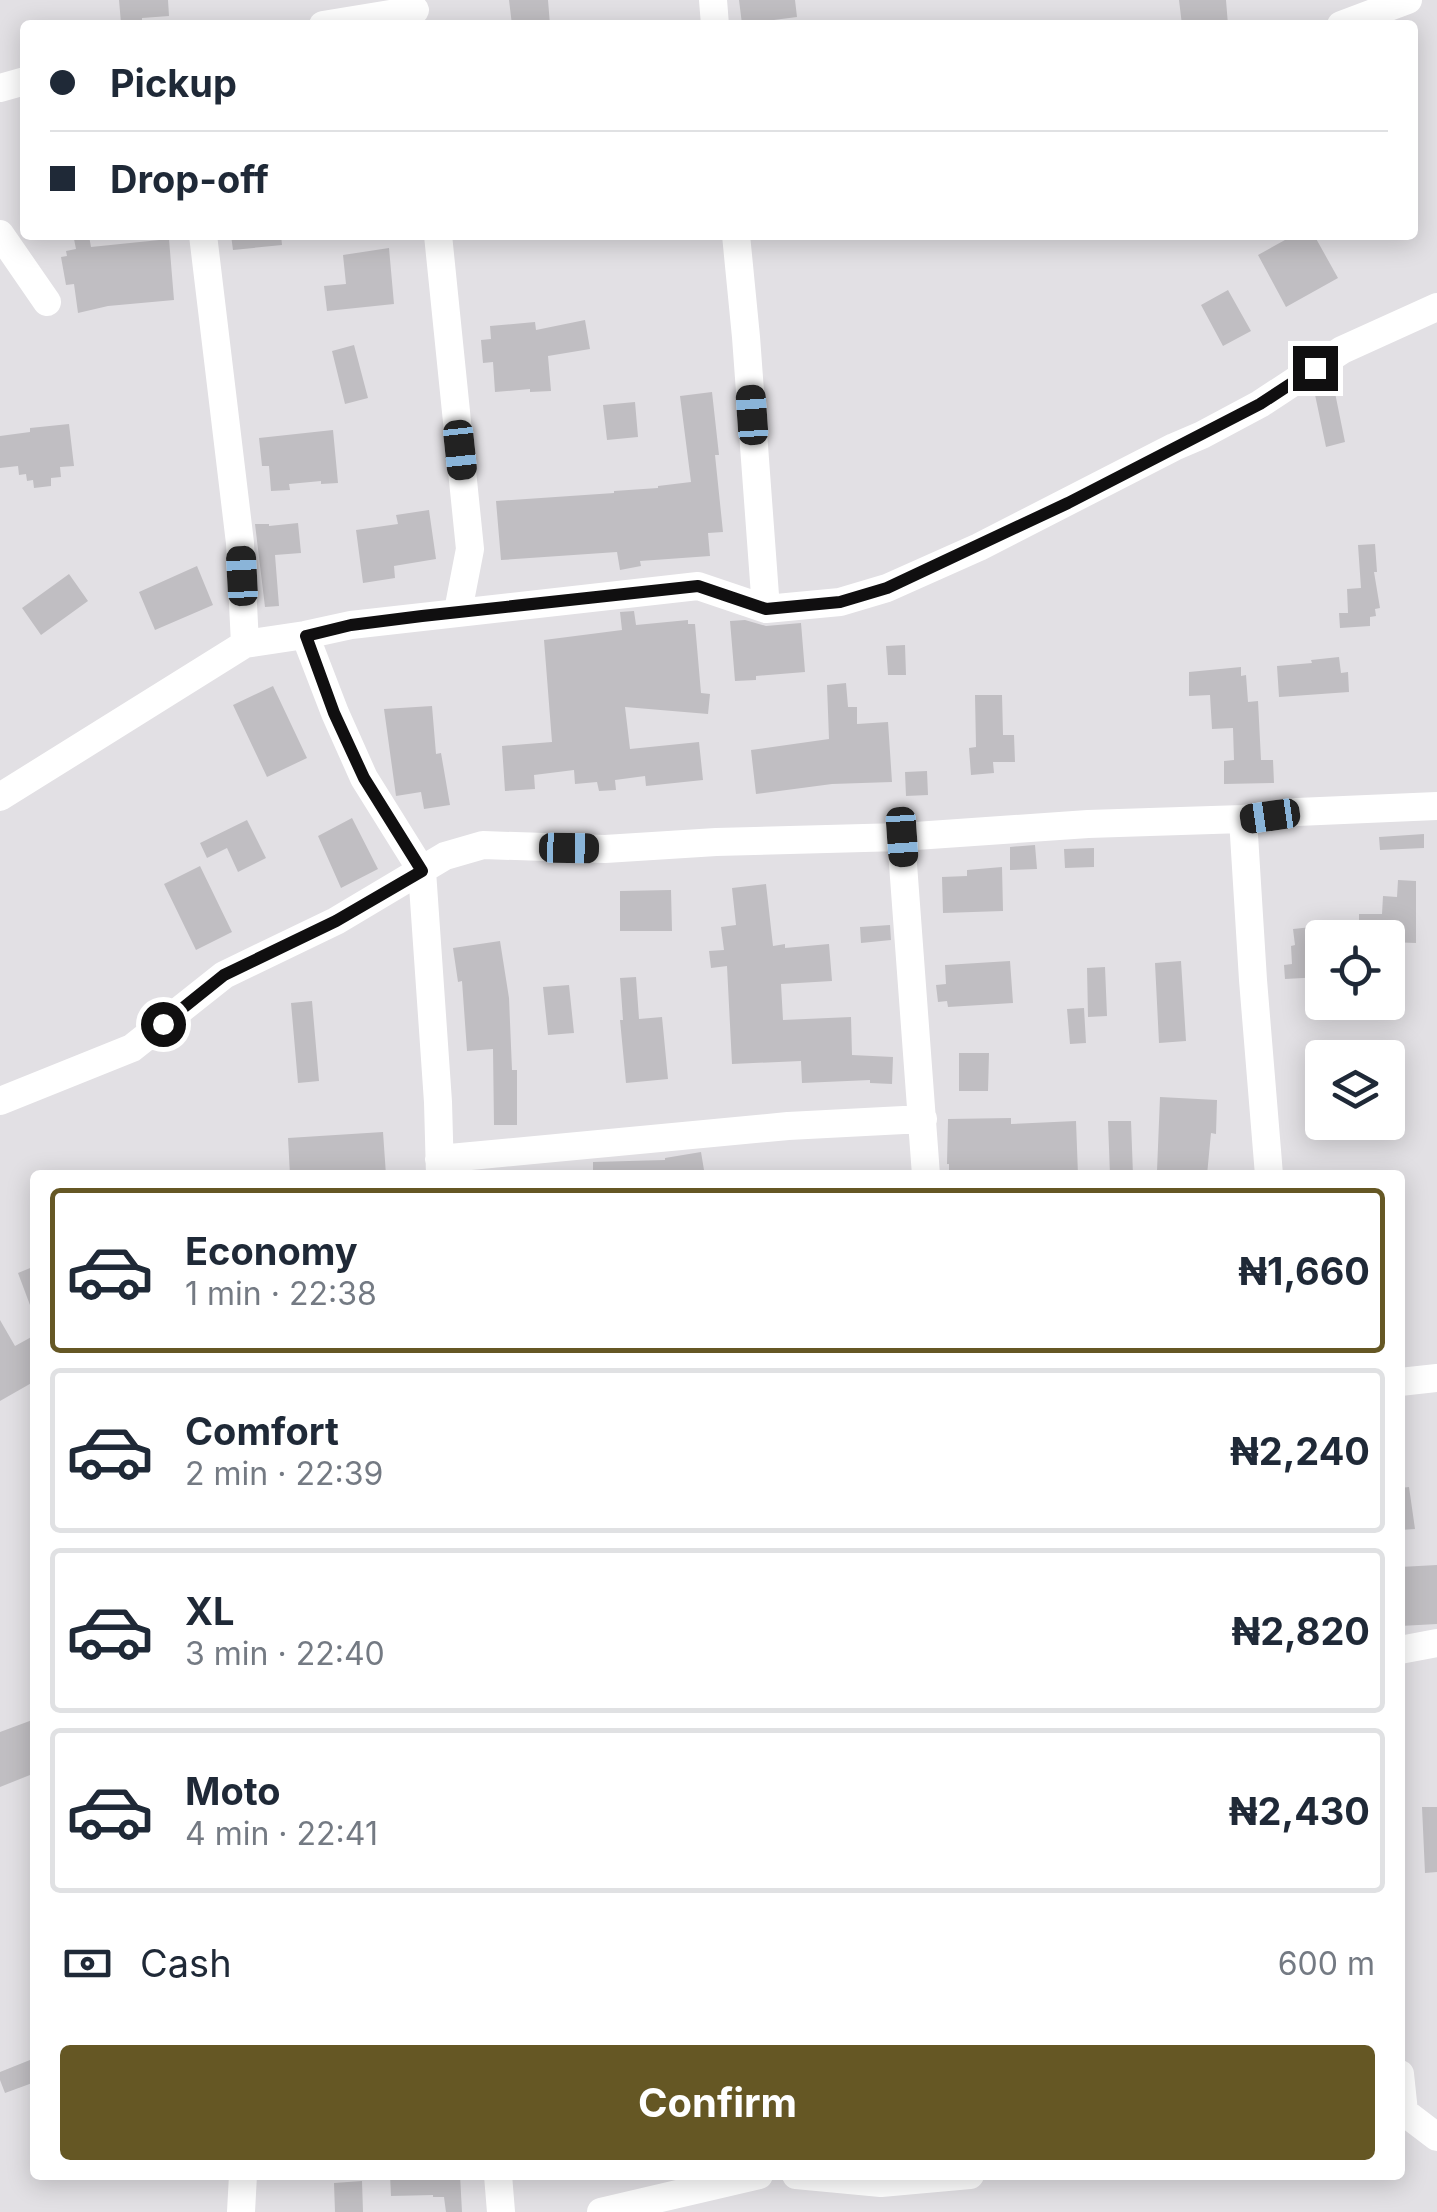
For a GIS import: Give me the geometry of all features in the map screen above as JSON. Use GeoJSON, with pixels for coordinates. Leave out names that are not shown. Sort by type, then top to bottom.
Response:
{"type":"FeatureCollection","features":[{"type":"Feature","properties":{"kind":"street"},"geometry":{"type":"LineString","coordinates":[[1354,20],[1408,0]]}},
{"type":"Feature","properties":{"kind":"street"},"geometry":{"type":"LineString","coordinates":[[358,20],[415,12]]}},
{"type":"Feature","properties":{"kind":"street"},"geometry":{"type":"LineString","coordinates":[[0,234],[47,302]]}},
{"type":"Feature","properties":{"kind":"street"},"geometry":{"type":"LineString","coordinates":[[204,240],[240,543],[246,644]]}},
{"type":"Feature","properties":{"kind":"street"},"geometry":{"type":"LineString","coordinates":[[439,240],[470,548],[458,611]]}},
{"type":"Feature","properties":{"kind":"street"},"geometry":{"type":"LineString","coordinates":[[736,240],[766,609]]}},
{"type":"Feature","properties":{"kind":"street"},"geometry":{"type":"LineString","coordinates":[[0,797],[246,644],[458,611],[698,586],[766,609],[840,602],[887,588],[1217,427],[1342,350],[1437,307]]}},
{"type":"Feature","properties":{"kind":"street"},"geometry":{"type":"LineString","coordinates":[[306,636],[334,713],[364,778],[422,871],[440,1167],[788,1126],[922,1119]]}},
{"type":"Feature","properties":{"kind":"street"},"geometry":{"type":"LineString","coordinates":[[0,1100],[132,1048],[224,975],[336,921],[444,856],[483,845],[605,849],[902,837],[1437,806]]}},
{"type":"Feature","properties":{"kind":"street"},"geometry":{"type":"LineString","coordinates":[[1242,820],[1270,1170]]}},
{"type":"Feature","properties":{"kind":"street"},"geometry":{"type":"LineString","coordinates":[[902,837],[926,1170]]}},
{"type":"Feature","properties":{"kind":"street"},"geometry":{"type":"LineString","coordinates":[[1405,1381],[1437,1378]]}},
{"type":"Feature","properties":{"kind":"street"},"geometry":{"type":"LineString","coordinates":[[1405,1649],[1437,1642]]}},
{"type":"Feature","properties":{"kind":"street"},"geometry":{"type":"LineString","coordinates":[[1405,2114],[1437,2138]]}},
{"type":"Feature","properties":{"kind":"street"},"geometry":{"type":"LineString","coordinates":[[242,2212],[243,2180]]}},
{"type":"Feature","properties":{"kind":"street"},"geometry":{"type":"LineString","coordinates":[[498,2180],[501,2212]]}},
{"type":"Feature","properties":{"kind":"street"},"geometry":{"type":"LineString","coordinates":[[600,2212],[737,2180]]}},
{"type":"Feature","properties":{"kind":"street"},"geometry":{"type":"LineString","coordinates":[[849,2180],[914,2180]]}},
{"type":"Feature","properties":{"kind":"building"},"geometry":{"type":"Polygon","coordinates":[[[119,0],[168,0],[169,16],[121,20],[119,0]]]}},
{"type":"Feature","properties":{"kind":"building"},"geometry":{"type":"Polygon","coordinates":[[[509,0],[548,0],[550,20],[511,20],[509,0]]]}},
{"type":"Feature","properties":{"kind":"building"},"geometry":{"type":"Polygon","coordinates":[[[739,0],[795,0],[797,17],[742,20],[739,0]]]}},
{"type":"Feature","properties":{"kind":"building"},"geometry":{"type":"Polygon","coordinates":[[[1179,0],[1226,0],[1228,20],[1181,20],[1179,0]]]}},
{"type":"Feature","properties":{"kind":"building"},"geometry":{"type":"Polygon","coordinates":[[[74,240],[90,240],[91,247],[169,240],[174,300],[78,313],[74,284],[66,285],[61,257],[76,249],[74,240]]]}},
{"type":"Feature","properties":{"kind":"building"},"geometry":{"type":"Polygon","coordinates":[[[232,240],[282,240],[282,245],[233,250],[232,240]]]}},
{"type":"Feature","properties":{"kind":"building"},"geometry":{"type":"Polygon","coordinates":[[[1285,240],[1317,240],[1338,278],[1286,307],[1258,255],[1285,240]]]}},
{"type":"Feature","properties":{"kind":"building"},"geometry":{"type":"Polygon","coordinates":[[[389,248],[394,304],[327,311],[324,286],[346,284],[343,255],[389,248]]]}},
{"type":"Feature","properties":{"kind":"building"},"geometry":{"type":"Polygon","coordinates":[[[1228,290],[1251,331],[1223,346],[1201,305],[1228,290]]]}},
{"type":"Feature","properties":{"kind":"building"},"geometry":{"type":"Polygon","coordinates":[[[585,320],[590,349],[548,356],[551,391],[495,392],[493,362],[483,363],[481,340],[491,339],[490,326],[535,322],[536,330],[585,320]]]}},
{"type":"Feature","properties":{"kind":"building"},"geometry":{"type":"Polygon","coordinates":[[[354,345],[368,398],[345,404],[332,351],[354,345]]]}},
{"type":"Feature","properties":{"kind":"building"},"geometry":{"type":"Polygon","coordinates":[[[1332,378],[1345,442],[1326,447],[1314,390],[1332,378]]]}},
{"type":"Feature","properties":{"kind":"building"},"geometry":{"type":"Polygon","coordinates":[[[712,392],[723,532],[708,533],[710,556],[640,561],[641,566],[620,570],[617,552],[501,560],[496,501],[614,493],[691,482],[680,396],[712,392]]]}},
{"type":"Feature","properties":{"kind":"building"},"geometry":{"type":"Polygon","coordinates":[[[635,402],[638,437],[607,440],[603,405],[635,402]]]}},
{"type":"Feature","properties":{"kind":"building"},"geometry":{"type":"Polygon","coordinates":[[[69,424],[74,466],[60,467],[61,477],[51,478],[51,486],[34,488],[33,480],[27,481],[26,474],[19,475],[18,466],[0,468],[0,436],[69,424]]]}},
{"type":"Feature","properties":{"kind":"building"},"geometry":{"type":"Polygon","coordinates":[[[333,430],[338,483],[289,484],[290,490],[271,491],[269,466],[262,466],[259,438],[333,430]]]}},
{"type":"Feature","properties":{"kind":"building"},"geometry":{"type":"Polygon","coordinates":[[[429,510],[436,559],[394,566],[395,578],[363,583],[356,530],[398,524],[396,515],[429,510]]]}},
{"type":"Feature","properties":{"kind":"building"},"geometry":{"type":"Polygon","coordinates":[[[298,523],[301,553],[275,555],[279,606],[265,607],[255,524],[298,523]]]}},
{"type":"Feature","properties":{"kind":"building"},"geometry":{"type":"Polygon","coordinates":[[[1375,544],[1374,572],[1380,608],[1375,609],[1376,616],[1370,617],[1370,626],[1340,628],[1339,613],[1348,613],[1347,589],[1361,588],[1358,545],[1375,544]]]}},
{"type":"Feature","properties":{"kind":"building"},"geometry":{"type":"Polygon","coordinates":[[[197,566],[213,605],[155,630],[139,592],[197,566]]]}},
{"type":"Feature","properties":{"kind":"building"},"geometry":{"type":"Polygon","coordinates":[[[69,574],[88,601],[41,635],[22,608],[69,574]]]}},
{"type":"Feature","properties":{"kind":"building"},"geometry":{"type":"Polygon","coordinates":[[[634,611],[636,625],[688,620],[688,624],[695,624],[701,693],[710,694],[708,714],[625,707],[630,749],[699,742],[703,780],[646,786],[645,776],[615,780],[616,790],[599,791],[597,782],[575,784],[574,770],[534,775],[535,789],[505,791],[502,746],[552,742],[544,640],[622,630],[620,612],[634,611]]]}},
{"type":"Feature","properties":{"kind":"building"},"geometry":{"type":"Polygon","coordinates":[[[745,620],[766,626],[801,623],[805,672],[735,681],[730,621],[745,620]]]}},
{"type":"Feature","properties":{"kind":"building"},"geometry":{"type":"Polygon","coordinates":[[[905,645],[906,675],[888,675],[886,646],[905,645]]]}},
{"type":"Feature","properties":{"kind":"building"},"geometry":{"type":"Polygon","coordinates":[[[1339,657],[1341,673],[1348,672],[1349,692],[1279,697],[1277,666],[1339,657]]]}},
{"type":"Feature","properties":{"kind":"building"},"geometry":{"type":"Polygon","coordinates":[[[1241,667],[1241,676],[1246,675],[1248,702],[1258,701],[1261,760],[1273,760],[1274,783],[1224,784],[1224,761],[1234,760],[1233,728],[1212,729],[1210,695],[1189,696],[1189,672],[1241,667]]]}},
{"type":"Feature","properties":{"kind":"building"},"geometry":{"type":"Polygon","coordinates":[[[846,683],[848,707],[857,707],[857,724],[888,722],[892,782],[832,784],[756,794],[751,750],[829,739],[827,685],[846,683]]]}},
{"type":"Feature","properties":{"kind":"building"},"geometry":{"type":"Polygon","coordinates":[[[273,686],[307,758],[267,777],[233,705],[273,686]]]}},
{"type":"Feature","properties":{"kind":"building"},"geometry":{"type":"Polygon","coordinates":[[[975,695],[1002,695],[1003,735],[1014,735],[1015,762],[993,762],[994,773],[971,775],[969,748],[976,747],[975,695]]]}},
{"type":"Feature","properties":{"kind":"building"},"geometry":{"type":"Polygon","coordinates":[[[432,706],[436,754],[441,753],[450,805],[424,809],[421,792],[396,796],[384,709],[432,706]]]}},
{"type":"Feature","properties":{"kind":"building"},"geometry":{"type":"Polygon","coordinates":[[[927,771],[928,795],[906,796],[905,772],[927,771]]]}},
{"type":"Feature","properties":{"kind":"building"},"geometry":{"type":"Polygon","coordinates":[[[352,818],[378,869],[341,888],[318,836],[352,818]]]}},
{"type":"Feature","properties":{"kind":"building"},"geometry":{"type":"Polygon","coordinates":[[[247,820],[266,858],[238,872],[227,848],[207,858],[200,843],[247,820]]]}},
{"type":"Feature","properties":{"kind":"building"},"geometry":{"type":"Polygon","coordinates":[[[1424,834],[1424,848],[1380,850],[1379,837],[1424,834]]]}},
{"type":"Feature","properties":{"kind":"building"},"geometry":{"type":"Polygon","coordinates":[[[1035,845],[1037,869],[1010,870],[1010,847],[1035,845]]]}},
{"type":"Feature","properties":{"kind":"building"},"geometry":{"type":"Polygon","coordinates":[[[1094,848],[1094,867],[1065,868],[1064,849],[1094,848]]]}},
{"type":"Feature","properties":{"kind":"building"},"geometry":{"type":"Polygon","coordinates":[[[200,866],[232,932],[196,950],[164,884],[200,866]]]}},
{"type":"Feature","properties":{"kind":"building"},"geometry":{"type":"Polygon","coordinates":[[[1002,867],[1003,911],[943,913],[942,877],[967,876],[967,870],[1002,867]]]}},
{"type":"Feature","properties":{"kind":"building"},"geometry":{"type":"Polygon","coordinates":[[[1398,880],[1416,881],[1416,943],[1405,943],[1405,920],[1359,920],[1359,914],[1382,914],[1383,896],[1397,897],[1398,880]]]}},
{"type":"Feature","properties":{"kind":"building"},"geometry":{"type":"Polygon","coordinates":[[[766,884],[773,946],[829,944],[832,981],[781,984],[783,1020],[851,1017],[852,1055],[893,1057],[892,1084],[870,1080],[802,1083],[801,1061],[732,1064],[727,966],[711,968],[709,951],[724,950],[721,927],[736,925],[732,888],[766,884]]]}},
{"type":"Feature","properties":{"kind":"building"},"geometry":{"type":"Polygon","coordinates":[[[671,890],[672,931],[620,931],[620,891],[671,890]]]}},
{"type":"Feature","properties":{"kind":"building"},"geometry":{"type":"Polygon","coordinates":[[[890,925],[891,940],[861,943],[860,927],[890,925]]]}},
{"type":"Feature","properties":{"kind":"building"},"geometry":{"type":"Polygon","coordinates":[[[1305,928],[1305,978],[1285,979],[1284,965],[1292,964],[1293,929],[1305,928]]]}},
{"type":"Feature","properties":{"kind":"building"},"geometry":{"type":"Polygon","coordinates":[[[500,941],[509,998],[512,1070],[517,1070],[517,1125],[494,1125],[493,1049],[467,1051],[462,981],[458,982],[453,948],[500,941]]]}},
{"type":"Feature","properties":{"kind":"building"},"geometry":{"type":"Polygon","coordinates":[[[1010,961],[1013,1003],[948,1007],[947,1001],[938,1002],[936,985],[946,984],[945,965],[1010,961]]]}},
{"type":"Feature","properties":{"kind":"building"},"geometry":{"type":"Polygon","coordinates":[[[1181,961],[1186,1041],[1159,1043],[1155,963],[1181,961]]]}},
{"type":"Feature","properties":{"kind":"building"},"geometry":{"type":"Polygon","coordinates":[[[1105,967],[1107,1016],[1088,1017],[1087,968],[1105,967]]]}},
{"type":"Feature","properties":{"kind":"building"},"geometry":{"type":"Polygon","coordinates":[[[636,977],[639,1019],[662,1017],[668,1079],[626,1083],[620,978],[636,977]]]}},
{"type":"Feature","properties":{"kind":"building"},"geometry":{"type":"Polygon","coordinates":[[[569,985],[574,1033],[548,1035],[543,987],[569,985]]]}},
{"type":"Feature","properties":{"kind":"building"},"geometry":{"type":"Polygon","coordinates":[[[312,1001],[319,1081],[298,1083],[291,1003],[312,1001]]]}},
{"type":"Feature","properties":{"kind":"building"},"geometry":{"type":"Polygon","coordinates":[[[1084,1008],[1086,1043],[1070,1044],[1067,1009],[1084,1008]]]}},
{"type":"Feature","properties":{"kind":"building"},"geometry":{"type":"Polygon","coordinates":[[[959,1053],[989,1053],[988,1091],[959,1091],[959,1053]]]}},
{"type":"Feature","properties":{"kind":"building"},"geometry":{"type":"Polygon","coordinates":[[[1160,1097],[1217,1100],[1216,1134],[1211,1133],[1207,1170],[1157,1170],[1160,1097]]]}},
{"type":"Feature","properties":{"kind":"building"},"geometry":{"type":"Polygon","coordinates":[[[1011,1118],[1011,1124],[1076,1121],[1078,1170],[949,1170],[948,1119],[1011,1118]]]}},
{"type":"Feature","properties":{"kind":"building"},"geometry":{"type":"Polygon","coordinates":[[[1108,1121],[1131,1121],[1133,1170],[1110,1170],[1108,1121]]]}},
{"type":"Feature","properties":{"kind":"building"},"geometry":{"type":"Polygon","coordinates":[[[383,1132],[386,1170],[290,1170],[288,1138],[383,1132]]]}},
{"type":"Feature","properties":{"kind":"building"},"geometry":{"type":"Polygon","coordinates":[[[701,1152],[704,1170],[593,1170],[593,1162],[701,1152]]]}},
{"type":"Feature","properties":{"kind":"building"},"geometry":{"type":"Polygon","coordinates":[[[30,1268],[30,1305],[18,1273],[30,1268]]]}},
{"type":"Feature","properties":{"kind":"building"},"geometry":{"type":"Polygon","coordinates":[[[0,1320],[15,1346],[30,1338],[30,1384],[0,1401],[0,1320]]]}},
{"type":"Feature","properties":{"kind":"building"},"geometry":{"type":"Polygon","coordinates":[[[1405,1487],[1409,1487],[1415,1529],[1405,1530],[1405,1487]]]}},
{"type":"Feature","properties":{"kind":"building"},"geometry":{"type":"Polygon","coordinates":[[[1437,1565],[1437,1624],[1405,1626],[1405,1567],[1437,1565]]]}},
{"type":"Feature","properties":{"kind":"building"},"geometry":{"type":"Polygon","coordinates":[[[30,1721],[30,1775],[0,1787],[0,1732],[30,1721]]]}},
{"type":"Feature","properties":{"kind":"building"},"geometry":{"type":"Polygon","coordinates":[[[1422,1807],[1437,1807],[1437,1872],[1425,1873],[1422,1807]]]}},
{"type":"Feature","properties":{"kind":"building"},"geometry":{"type":"Polygon","coordinates":[[[30,2060],[30,2084],[5,2093],[0,2072],[30,2060]]]}},
{"type":"Feature","properties":{"kind":"building"},"geometry":{"type":"Polygon","coordinates":[[[390,2180],[460,2180],[462,2212],[446,2212],[444,2197],[391,2196],[390,2180]]]}},
{"type":"Feature","properties":{"kind":"building"},"geometry":{"type":"Polygon","coordinates":[[[362,2181],[363,2212],[335,2212],[334,2183],[362,2181]]]}},
{"type":"Feature","properties":{"kind":"route"},"geometry":{"type":"LineString","coordinates":[[163,1024],[224,975],[336,921],[422,871],[364,778],[334,713],[306,636],[351,625],[458,611],[698,586],[766,609],[840,602],[887,588],[1068,503],[1260,404],[1315,368]]}}]}
